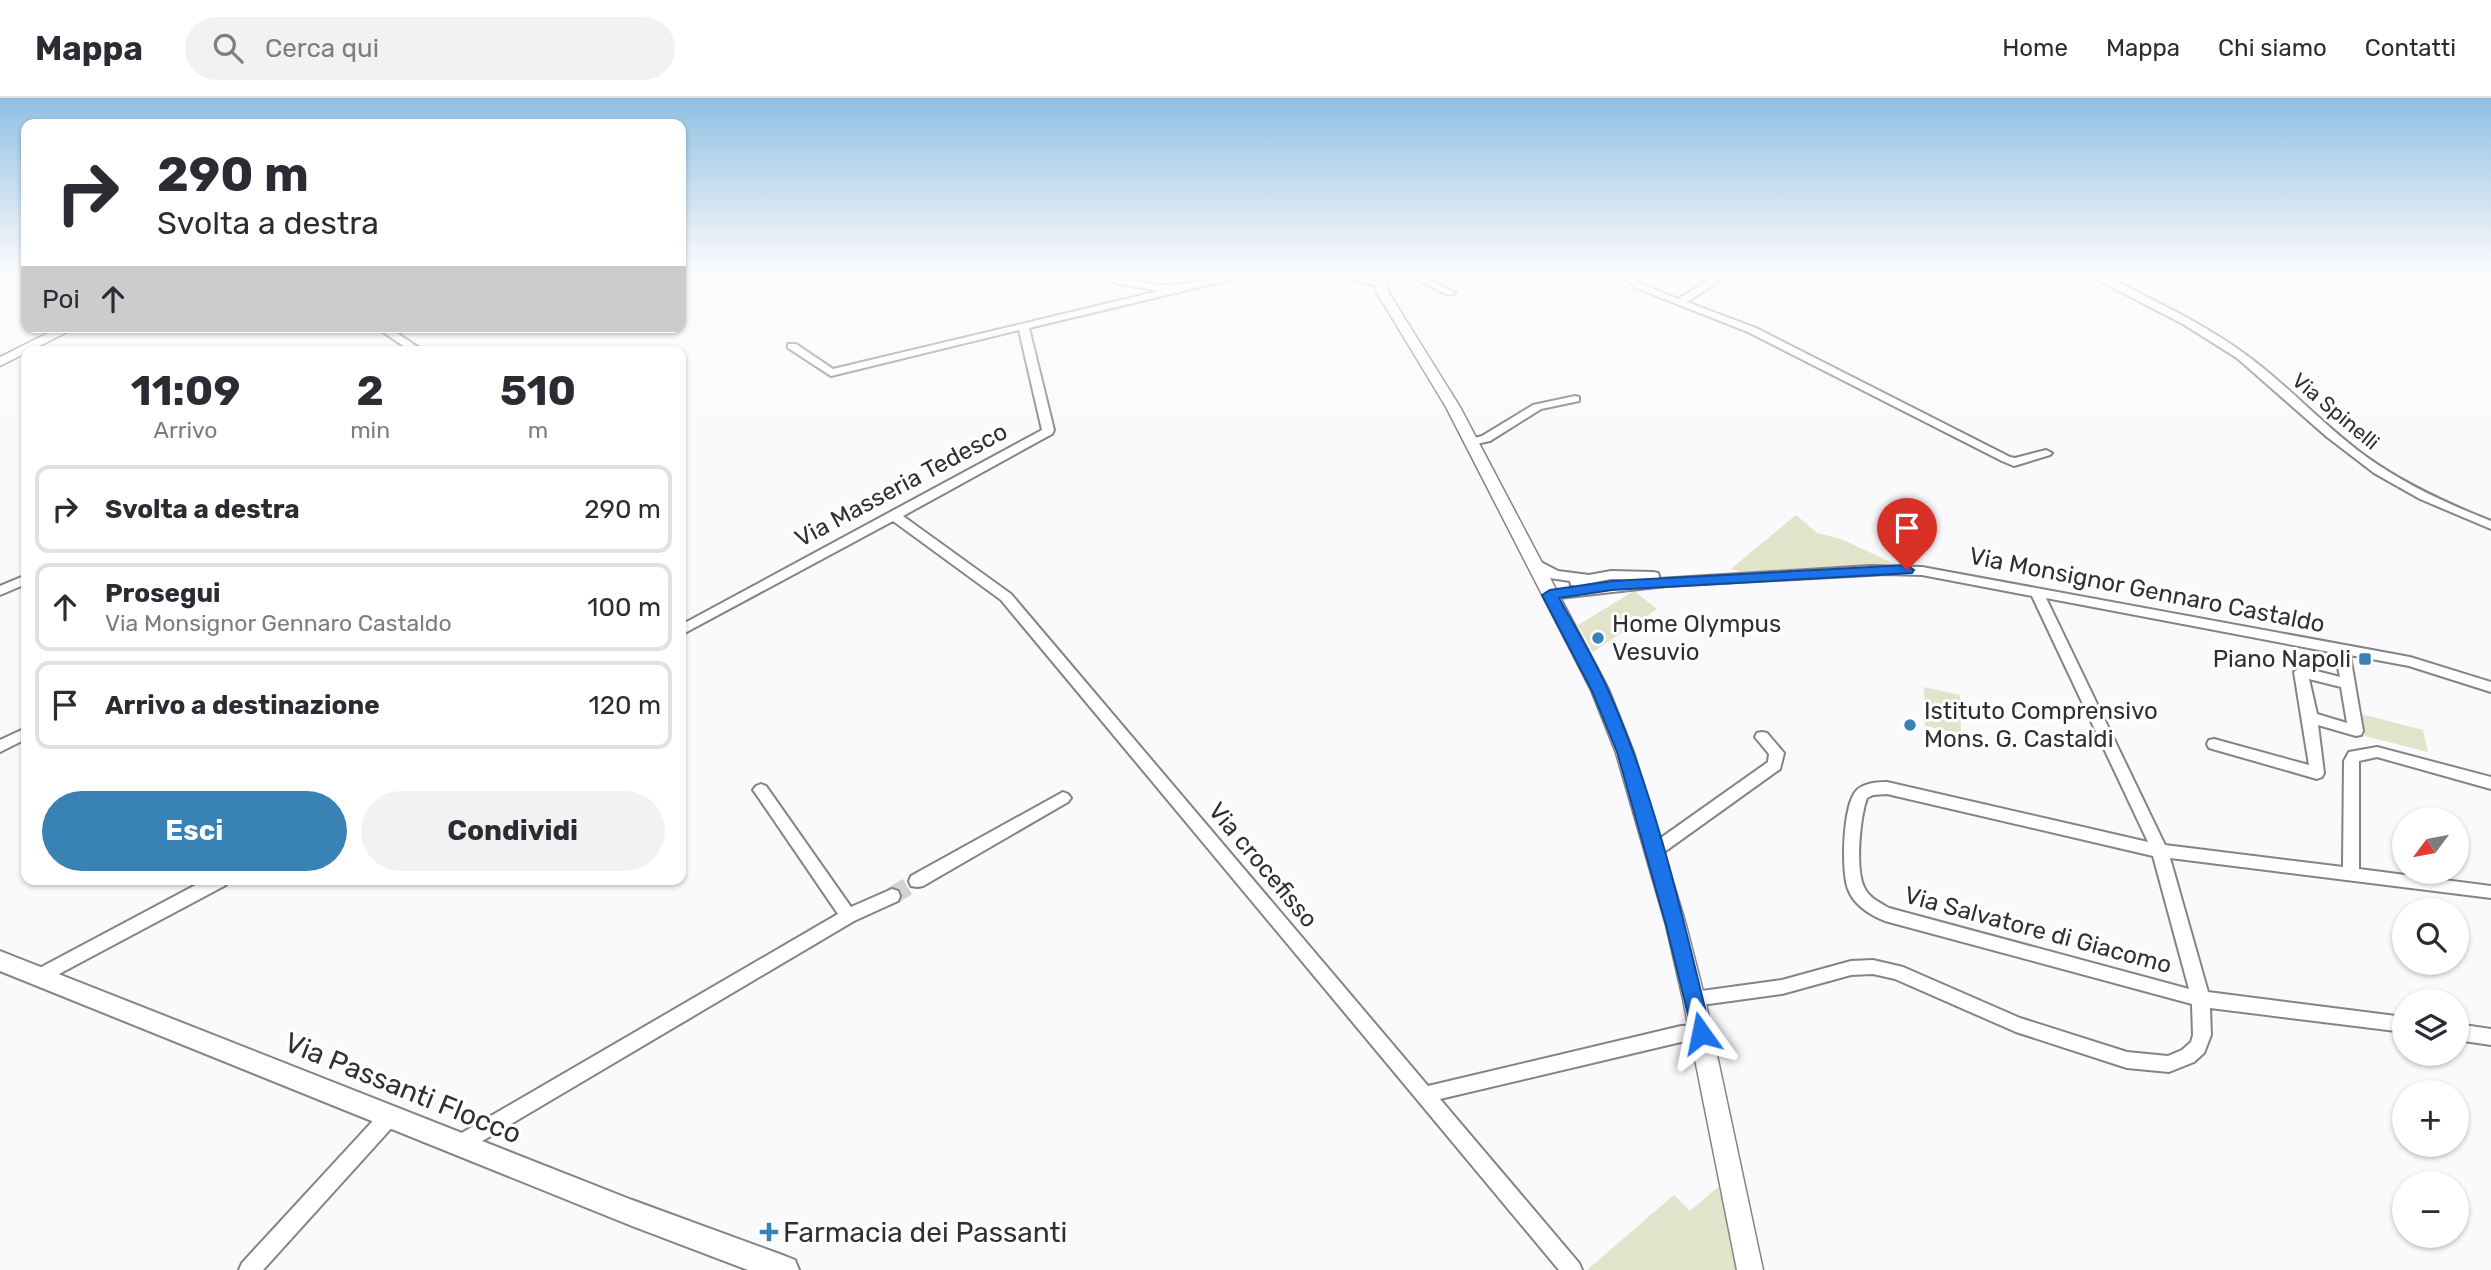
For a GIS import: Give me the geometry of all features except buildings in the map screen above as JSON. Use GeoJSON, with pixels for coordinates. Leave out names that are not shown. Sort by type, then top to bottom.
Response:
{"type":"FeatureCollection","features":[{"type":"Feature","properties":{"kind":"main road","name":"Via Passanti Flocco"},"geometry":{"type":"LineString","coordinates":[[0,961],[389,1117],[785,1270]]}},
{"type":"Feature","properties":{"kind":"street"},"geometry":{"type":"LineString","coordinates":[[792,346],[831,373],[1012,329]]}},
{"type":"Feature","properties":{"kind":"street","name":"Via Masseria Tedesco"},"geometry":{"type":"LineString","coordinates":[[686,628],[1041,437],[1048,430],[1024,329]]}},
{"type":"Feature","properties":{"kind":"street"},"geometry":{"type":"LineString","coordinates":[[1404,329],[1436,378],[1471,442],[1600,691],[1613,722],[1639,796],[1694,999],[1750,1270]]}},
{"type":"Feature","properties":{"kind":"street"},"geometry":{"type":"LineString","coordinates":[[1748,329],[2006,459],[2014,462],[2046,453]]}},
{"type":"Feature","properties":{"kind":"street","name":"Via Spinelli"},"geometry":{"type":"LineString","coordinates":[[2197,329],[2243,357],[2326,430],[2380,471],[2415,493],[2491,524]]}},
{"type":"Feature","properties":{"kind":"street"},"geometry":{"type":"LineString","coordinates":[[32,346],[59,333]]}},
{"type":"Feature","properties":{"kind":"street"},"geometry":{"type":"LineString","coordinates":[[390,333],[411,346]]}},
{"type":"Feature","properties":{"kind":"street"},"geometry":{"type":"LineString","coordinates":[[0,362],[21,352]]}},
{"type":"Feature","properties":{"kind":"street"},"geometry":{"type":"LineString","coordinates":[[1471,442],[1486,439],[1537,407],[1545,404],[1565,404],[1575,399]]}},
{"type":"Feature","properties":{"kind":"street","name":"Via crocefisso"},"geometry":{"type":"LineString","coordinates":[[894,516],[1006,597],[1572,1270]]}},
{"type":"Feature","properties":{"kind":"street"},"geometry":{"type":"LineString","coordinates":[[1532,562],[1555,575],[1588,579]]}},
{"type":"Feature","properties":{"kind":"street","name":"Via Monsignor Gennaro Castaldo"},"geometry":{"type":"LineString","coordinates":[[1707,579],[1907,570],[1939,573],[2434,668],[2491,687]]}},
{"type":"Feature","properties":{"kind":"street"},"geometry":{"type":"LineString","coordinates":[[1549,593],[1588,579],[1623,574],[1707,579]]}},
{"type":"Feature","properties":{"kind":"street"},"geometry":{"type":"LineString","coordinates":[[1549,593],[1612,585],[1707,579]]}},
{"type":"Feature","properties":{"kind":"street"},"geometry":{"type":"LineString","coordinates":[[0,591],[21,581]]}},
{"type":"Feature","properties":{"kind":"street","name":"Via Salvatore di Giacomo"},"geometry":{"type":"LineString","coordinates":[[1694,999],[1782,987],[1851,968],[1873,967],[1897,972],[2028,1028],[2127,1060],[2169,1064],[2188,1056],[2198,1047],[2202,1035],[2201,999],[2160,851],[2037,593]]}},
{"type":"Feature","properties":{"kind":"street"},"geometry":{"type":"LineString","coordinates":[[2310,718],[2356,731],[2342,650]]}},
{"type":"Feature","properties":{"kind":"street"},"geometry":{"type":"LineString","coordinates":[[2214,744],[2317,773],[2301,672],[2348,684]]}},
{"type":"Feature","properties":{"kind":"street"},"geometry":{"type":"LineString","coordinates":[[0,747],[21,736]]}},
{"type":"Feature","properties":{"kind":"street"},"geometry":{"type":"LineString","coordinates":[[1654,851],[1775,765],[1777,754],[1762,737]]}},
{"type":"Feature","properties":{"kind":"street"},"geometry":{"type":"LineString","coordinates":[[2351,875],[2351,761],[2354,756],[2363,752],[2377,752],[2491,783]]}},
{"type":"Feature","properties":{"kind":"street","name":"Via Salvatore di Giacomo"},"geometry":{"type":"LineString","coordinates":[[2392,1024],[2201,999],[1895,918],[1867,903],[1853,880],[1856,804],[1867,791],[1880,788],[2160,851],[2491,892]]}},
{"type":"Feature","properties":{"kind":"street"},"geometry":{"type":"LineString","coordinates":[[761,790],[848,916]]}},
{"type":"Feature","properties":{"kind":"street"},"geometry":{"type":"LineString","coordinates":[[917,881],[1063,798]]}},
{"type":"Feature","properties":{"kind":"street"},"geometry":{"type":"LineString","coordinates":[[38,977],[211,885]]}},
{"type":"Feature","properties":{"kind":"street"},"geometry":{"type":"LineString","coordinates":[[460,1144],[848,916],[892,896]]}},
{"type":"Feature","properties":{"kind":"street"},"geometry":{"type":"LineString","coordinates":[[1424,1095],[1681,1034],[1701,1033]]}},
{"type":"Feature","properties":{"kind":"street"},"geometry":{"type":"LineString","coordinates":[[2469,1034],[2491,1037]]}},
{"type":"Feature","properties":{"kind":"street"},"geometry":{"type":"LineString","coordinates":[[248,1270],[389,1117]]}},
{"type":"Feature","properties":{"kind":"green space"},"geometry":{"type":"Polygon","coordinates":[[[1796,515],[1817,533],[1841,539],[1895,564],[1740,572],[1731,569],[1796,515]]]}},
{"type":"Feature","properties":{"kind":"green space"},"geometry":{"type":"Polygon","coordinates":[[[1634,591],[1657,609],[1593,652],[1578,625],[1634,591]]]}},
{"type":"Feature","properties":{"kind":"green space"},"geometry":{"type":"Polygon","coordinates":[[[1924,687],[1960,695],[1961,734],[1925,726],[1924,687]]]}},
{"type":"Feature","properties":{"kind":"green space"},"geometry":{"type":"Polygon","coordinates":[[[2361,714],[2423,730],[2428,752],[2365,736],[2361,714]]]}},
{"type":"Feature","properties":{"kind":"green space"},"geometry":{"type":"Polygon","coordinates":[[[1718,1187],[1729,1216],[1739,1270],[1587,1270],[1674,1195],[1690,1211],[1718,1187]]]}},
{"type":"Feature","properties":{"kind":"tunnel"},"geometry":{"type":"LineString","coordinates":[[892,896],[917,881]]}},
{"type":"Feature","properties":{"kind":"place","name":"Home Olympus Vesuvio"},"geometry":{"type":"Point","coordinates":[1598,638]}},
{"type":"Feature","properties":{"kind":"place","name":"Piano Napoli"},"geometry":{"type":"Point","coordinates":[2365,659]}},
{"type":"Feature","properties":{"kind":"place","name":"Istituto Comprensivo Mons. G. Castaldi"},"geometry":{"type":"Point","coordinates":[1910,725]}},
{"type":"Feature","properties":{"kind":"place","name":"Farmacia dei Passanti"},"geometry":{"type":"Point","coordinates":[769,1232]}},
{"type":"Feature","properties":{"kind":"route"},"geometry":{"type":"LineString","coordinates":[[1701,1033],[1676,925],[1625,752],[1600,691],[1550,595],[1612,585],[1907,570]]}}]}
